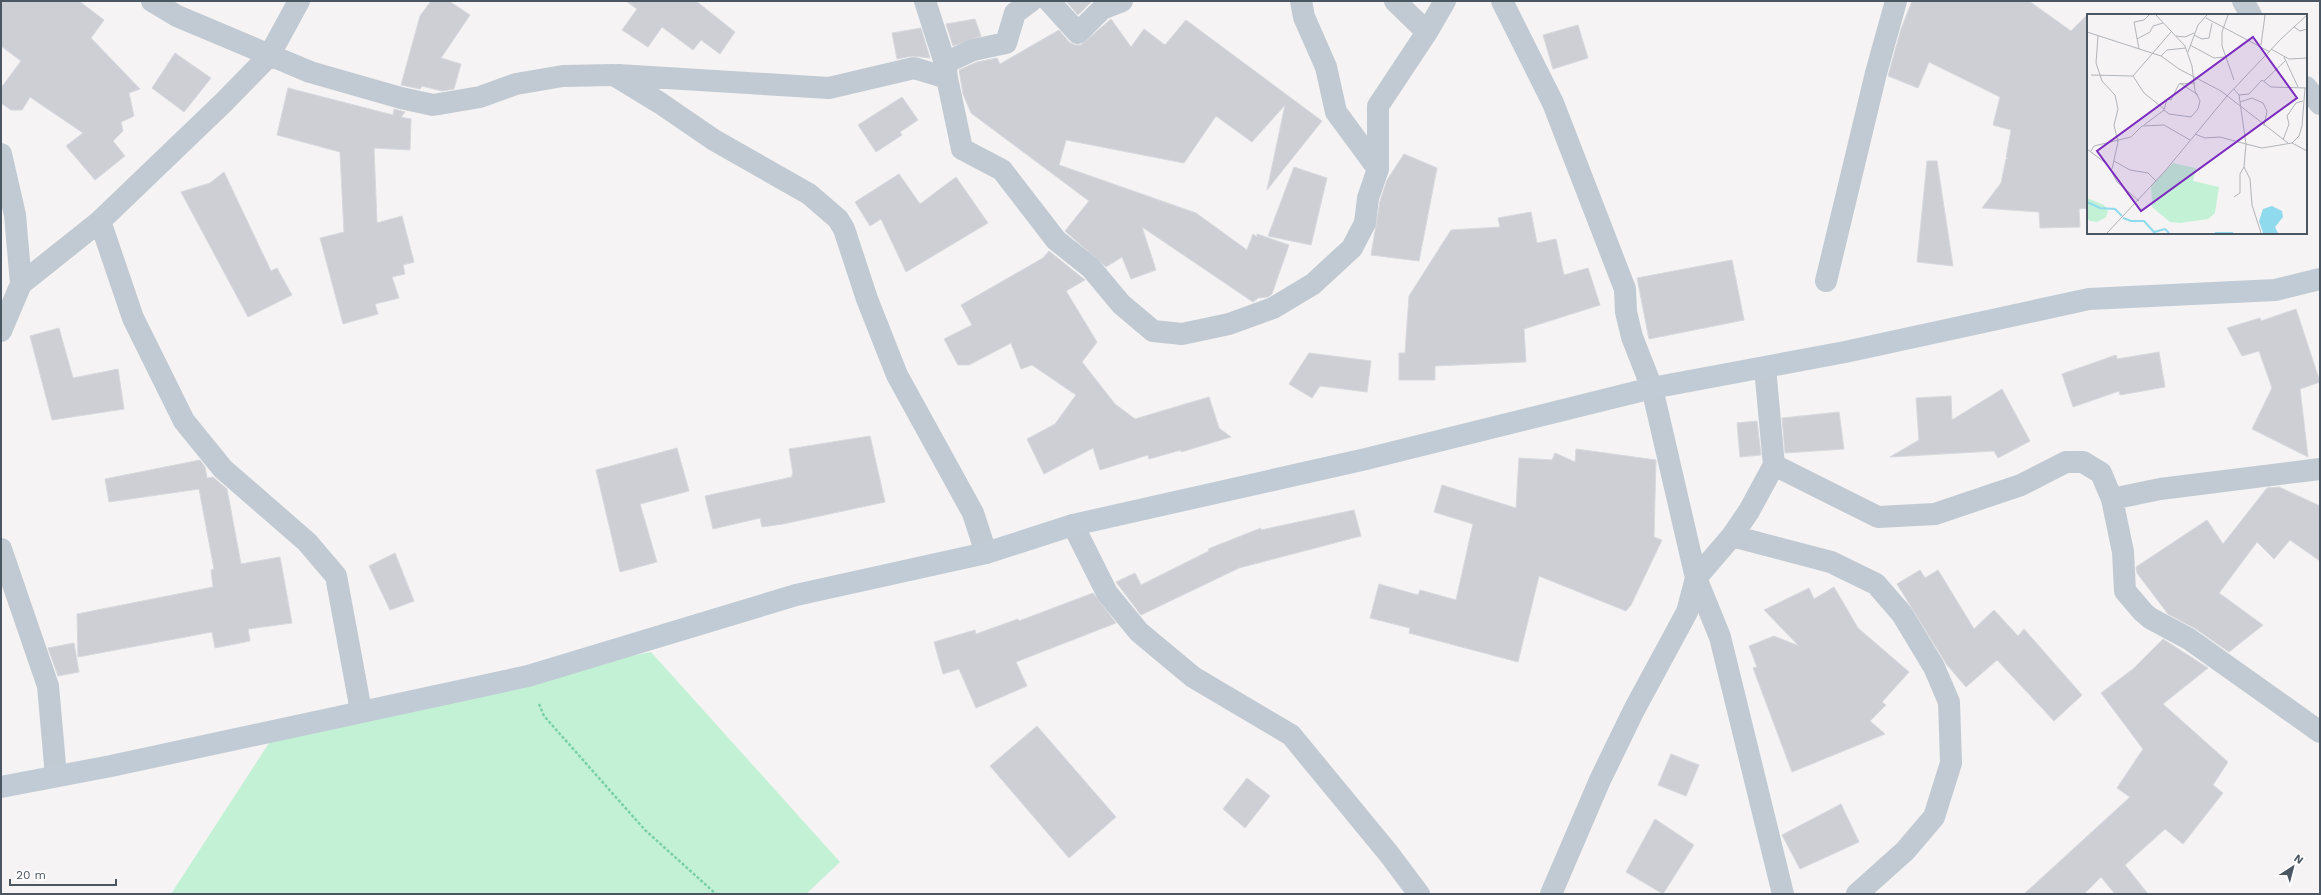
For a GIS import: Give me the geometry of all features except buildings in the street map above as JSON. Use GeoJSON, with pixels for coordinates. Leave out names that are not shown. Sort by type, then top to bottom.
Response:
{"type":"FeatureCollection","features":[{"type":"Feature","properties":{"kind":"street"},"geometry":{"type":"LineString","coordinates":[[152,1],[177,16],[269,56],[330,78],[401,98],[433,105],[480,97],[516,84],[563,76],[614,75],[829,88],[914,68],[946,70],[973,50],[1006,43],[1015,13],[1031,1]]}},
{"type":"Feature","properties":{"kind":"street"},"geometry":{"type":"LineString","coordinates":[[21,284],[100,221],[222,104],[269,56],[299,1]]}},
{"type":"Feature","properties":{"kind":"street"},"geometry":{"type":"LineString","coordinates":[[925,1],[946,70],[962,149],[1002,170],[1056,240],[1091,268],[1121,304],[1153,332],[1182,334],[1229,324],[1273,308],[1313,284],[1352,248],[1365,223],[1368,198],[1378,169],[1378,106],[1427,32],[1445,1]]}},
{"type":"Feature","properties":{"kind":"street"},"geometry":{"type":"LineString","coordinates":[[1049,1],[1078,33],[1102,8],[1122,1]]}},
{"type":"Feature","properties":{"kind":"street"},"geometry":{"type":"LineString","coordinates":[[1301,1],[1304,17],[1326,67],[1336,112],[1378,169]]}},
{"type":"Feature","properties":{"kind":"street"},"geometry":{"type":"LineString","coordinates":[[1395,1],[1427,32]]}},
{"type":"Feature","properties":{"kind":"street"},"geometry":{"type":"LineString","coordinates":[[1502,1],[1553,103],[1625,289],[1626,312],[1632,337],[1652,388],[1696,578],[1720,637],[1783,894]]}},
{"type":"Feature","properties":{"kind":"street"},"geometry":{"type":"LineString","coordinates":[[1826,281],[1876,73],[1896,1]]}},
{"type":"Feature","properties":{"kind":"street"},"geometry":{"type":"LineString","coordinates":[[2243,1],[2250,14]]}},
{"type":"Feature","properties":{"kind":"street"},"geometry":{"type":"LineString","coordinates":[[614,75],[660,103],[714,140],[809,194],[838,219],[844,229],[867,299],[897,375],[973,513],[986,554]]}},
{"type":"Feature","properties":{"kind":"street"},"geometry":{"type":"LineString","coordinates":[[2307,88],[2320,104]]}},
{"type":"Feature","properties":{"kind":"street"},"geometry":{"type":"LineString","coordinates":[[1,154],[15,215],[21,284],[1,331]]}},
{"type":"Feature","properties":{"kind":"street"},"geometry":{"type":"LineString","coordinates":[[100,221],[133,318],[184,421],[223,468],[307,542],[336,576],[361,710]]}},
{"type":"Feature","properties":{"kind":"street"},"geometry":{"type":"LineString","coordinates":[[1,787],[528,676],[796,596],[986,554],[1073,525],[1366,459],[1652,388],[1765,368],[2089,299],[2275,290],[2320,280]]}},
{"type":"Feature","properties":{"kind":"street"},"geometry":{"type":"LineString","coordinates":[[1551,894],[1607,766],[1634,710],[1686,612],[1696,578],[1732,536],[1749,511],[1774,465],[1765,368]]}},
{"type":"Feature","properties":{"kind":"street"},"geometry":{"type":"LineString","coordinates":[[1774,465],[1878,517],[1935,514],[2021,485],[2066,462],[2083,462],[2101,473],[2112,499],[2123,552],[2125,591],[2143,612],[2150,618],[2189,639],[2320,732]]}},
{"type":"Feature","properties":{"kind":"street"},"geometry":{"type":"LineString","coordinates":[[2112,499],[2160,489],[2320,469]]}},
{"type":"Feature","properties":{"kind":"street"},"geometry":{"type":"LineString","coordinates":[[1073,525],[1107,593],[1139,632],[1193,677],[1291,735],[1389,854],[1419,894]]}},
{"type":"Feature","properties":{"kind":"street"},"geometry":{"type":"LineString","coordinates":[[1732,536],[1831,562],[1876,584],[1902,614],[1934,667],[1949,702],[1951,763],[1934,817],[1905,850],[1857,894]]}},
{"type":"Feature","properties":{"kind":"street"},"geometry":{"type":"LineString","coordinates":[[1,549],[48,686],[56,776]]}},
{"type":"Feature","properties":{"kind":"path"},"geometry":{"type":"LineString","coordinates":[[528,676],[544,716],[645,830],[716,894]]}},
{"type":"Feature","properties":{"kind":"green space"},"geometry":{"type":"Polygon","coordinates":[[[651,652],[840,862],[806,894],[171,894],[282,723],[651,652]]]}}]}
